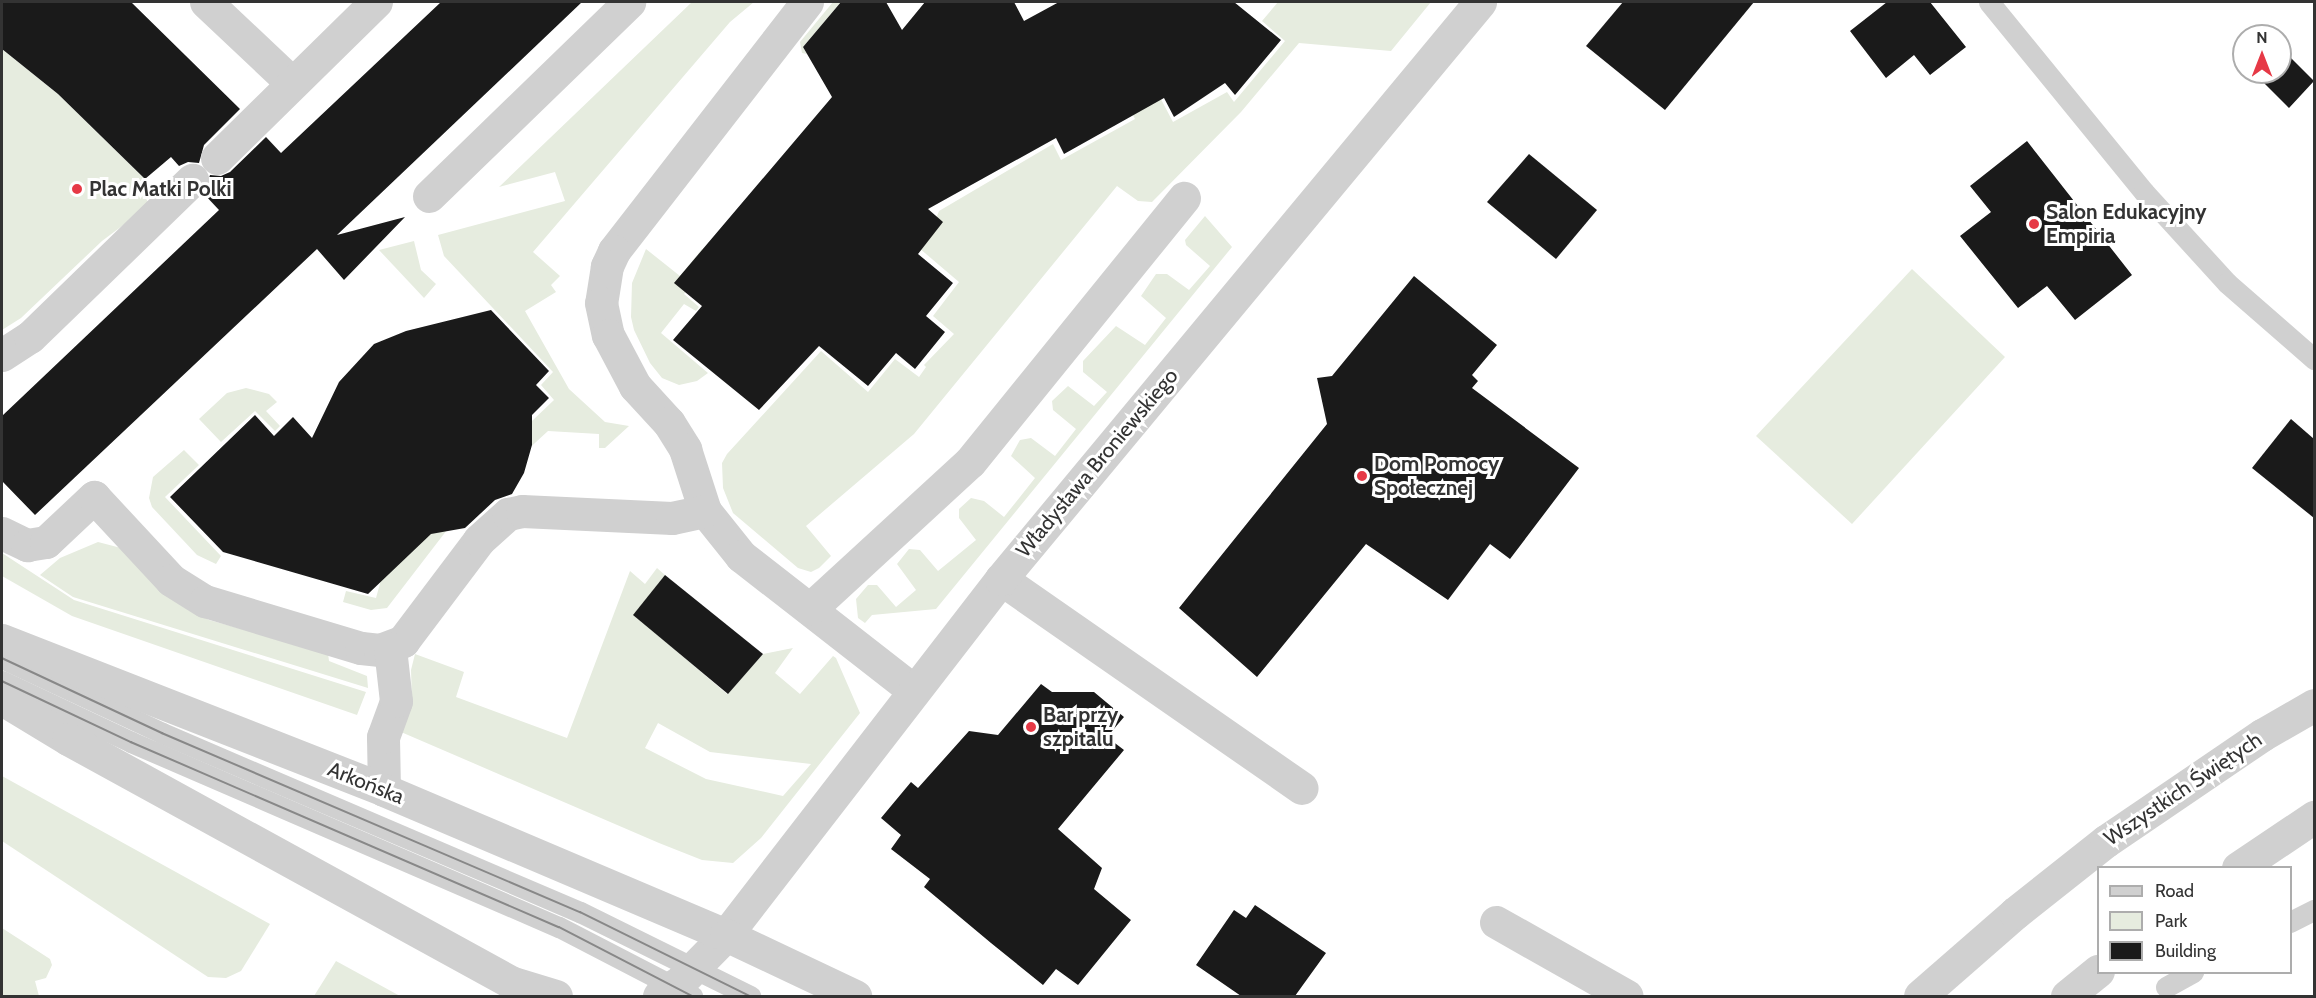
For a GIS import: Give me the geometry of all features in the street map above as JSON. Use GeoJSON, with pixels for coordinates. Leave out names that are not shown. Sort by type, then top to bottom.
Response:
{"type":"FeatureCollection","features":[{"type":"Feature","properties":{"kind":"street"},"geometry":{"type":"LineString","coordinates":[[206,2],[291,82]]}},
{"type":"Feature","properties":{"kind":"street"},"geometry":{"type":"LineString","coordinates":[[217,158],[291,82],[376,2]]}},
{"type":"Feature","properties":{"kind":"street"},"geometry":{"type":"LineString","coordinates":[[429,196],[629,2]]}},
{"type":"Feature","properties":{"kind":"street"},"geometry":{"type":"LineString","coordinates":[[807,2],[614,251],[607,266],[601,303],[608,335],[635,386],[669,423],[685,449],[705,511],[741,556],[913,690]]}},
{"type":"Feature","properties":{"kind":"street","name":"Władysława Broniewskiego"},"geometry":{"type":"LineString","coordinates":[[726,935],[1001,579],[1480,2]]}},
{"type":"Feature","properties":{"kind":"street"},"geometry":{"type":"LineString","coordinates":[[2,354],[30,337],[192,180]]}},
{"type":"Feature","properties":{"kind":"street"},"geometry":{"type":"LineString","coordinates":[[810,609],[969,462],[1184,198]]}},
{"type":"Feature","properties":{"kind":"street"},"geometry":{"type":"LineString","coordinates":[[2,533],[27,545],[45,542],[94,497],[171,580],[205,602],[361,648],[390,648],[408,636],[479,540],[508,514],[522,511],[672,518],[705,511]]}},
{"type":"Feature","properties":{"kind":"street"},"geometry":{"type":"LineString","coordinates":[[1001,579],[1302,788]]}},
{"type":"Feature","properties":{"kind":"street"},"geometry":{"type":"LineString","coordinates":[[384,790],[383,737],[396,700],[390,648]]}},
{"type":"Feature","properties":{"kind":"street","name":"Arkońska"},"geometry":{"type":"LineString","coordinates":[[3,649],[384,790],[726,935],[855,996]]}},
{"type":"Feature","properties":{"kind":"street"},"geometry":{"type":"LineString","coordinates":[[2,699],[68,739],[523,989],[556,996]]}},
{"type":"Feature","properties":{"kind":"street","name":"Wszystkich Świętych"},"geometry":{"type":"LineString","coordinates":[[1920,996],[2106,841],[2262,735],[2314,705]]}},
{"type":"Feature","properties":{"kind":"street"},"geometry":{"type":"LineString","coordinates":[[2240,866],[2314,817]]}},
{"type":"Feature","properties":{"kind":"street"},"geometry":{"type":"LineString","coordinates":[[1496,922],[1627,996]]}},
{"type":"Feature","properties":{"kind":"street"},"geometry":{"type":"LineString","coordinates":[[680,987],[726,935]]}},
{"type":"Feature","properties":{"kind":"street"},"geometry":{"type":"LineString","coordinates":[[2067,996],[2097,972]]}},
{"type":"Feature","properties":{"kind":"lane"},"geometry":{"type":"LineString","coordinates":[[1989,2],[2144,192],[2227,283],[2314,359]]}},
{"type":"Feature","properties":{"kind":"lane"},"geometry":{"type":"LineString","coordinates":[[3,649],[162,733],[580,912],[680,987]]}},
{"type":"Feature","properties":{"kind":"lane"},"geometry":{"type":"LineString","coordinates":[[2,681],[131,742],[549,922],[680,987],[750,996]]}},
{"type":"Feature","properties":{"kind":"lane"},"geometry":{"type":"LineString","coordinates":[[2292,921],[2314,910]]}},
{"type":"Feature","properties":{"kind":"lane"},"geometry":{"type":"LineString","coordinates":[[2166,987],[2189,974]]}},
{"type":"Feature","properties":{"kind":"green space"},"geometry":{"type":"Polygon","coordinates":[[[692,2],[754,2],[730,22],[533,252],[560,276],[551,285],[556,292],[525,311],[569,389],[605,422],[629,426],[605,448],[599,448],[599,434],[548,431],[524,453],[512,440],[554,400],[541,385],[553,372],[444,256],[438,235],[565,201],[555,172],[499,187],[692,2]]]}},
{"type":"Feature","properties":{"kind":"green space"},"geometry":{"type":"Polygon","coordinates":[[[833,2],[841,2],[803,47],[807,54],[802,53],[800,42],[833,2]]]}},
{"type":"Feature","properties":{"kind":"green space"},"geometry":{"type":"Polygon","coordinates":[[[1278,2],[1431,2],[1391,51],[1299,43],[1241,112],[1152,202],[1138,201],[1117,186],[914,434],[806,526],[831,556],[819,568],[811,572],[798,568],[733,513],[723,488],[722,463],[727,454],[821,351],[868,392],[895,359],[919,377],[926,367],[924,365],[954,334],[933,316],[959,282],[912,242],[935,221],[939,211],[1053,144],[1061,160],[1135,119],[1126,102],[1154,86],[1173,122],[1227,92],[1234,102],[1285,41],[1262,21],[1278,2]]]}},
{"type":"Feature","properties":{"kind":"green space","name":"Plac Matki Polki"},"geometry":{"type":"Polygon","coordinates":[[[2,49],[58,94],[145,179],[143,194],[150,205],[102,241],[21,318],[2,330],[2,49]]]}},
{"type":"Feature","properties":{"kind":"green space"},"geometry":{"type":"Polygon","coordinates":[[[1205,216],[1232,247],[936,609],[872,615],[865,623],[858,618],[856,599],[868,585],[877,585],[896,607],[916,590],[897,564],[909,549],[920,550],[938,571],[976,540],[959,518],[959,509],[971,498],[984,501],[1004,517],[1035,478],[1011,456],[1020,440],[1031,438],[1055,456],[1076,429],[1053,410],[1052,401],[1068,386],[1094,406],[1107,392],[1083,372],[1083,361],[1116,326],[1145,345],[1166,318],[1141,296],[1156,274],[1167,274],[1189,290],[1210,266],[1186,245],[1185,240],[1205,216]]]}},
{"type":"Feature","properties":{"kind":"green space"},"geometry":{"type":"Polygon","coordinates":[[[414,241],[421,270],[436,284],[424,298],[379,250],[414,241]]]}},
{"type":"Feature","properties":{"kind":"green space"},"geometry":{"type":"Polygon","coordinates":[[[646,249],[680,276],[702,249],[714,258],[684,294],[699,307],[696,311],[684,304],[661,333],[708,373],[697,381],[679,385],[662,378],[650,363],[634,330],[631,317],[632,283],[646,249]]]}},
{"type":"Feature","properties":{"kind":"green space"},"geometry":{"type":"Polygon","coordinates":[[[1912,269],[2005,357],[1852,524],[1756,436],[1912,269]]]}},
{"type":"Feature","properties":{"kind":"green space"},"geometry":{"type":"Polygon","coordinates":[[[246,388],[269,394],[277,402],[266,411],[280,426],[275,431],[255,411],[221,442],[199,419],[227,393],[246,388]]]}},
{"type":"Feature","properties":{"kind":"green space"},"geometry":{"type":"Polygon","coordinates":[[[184,450],[199,465],[165,497],[221,556],[216,564],[197,555],[152,507],[149,498],[153,477],[184,450]]]}},
{"type":"Feature","properties":{"kind":"green space"},"geometry":{"type":"Polygon","coordinates":[[[470,500],[387,608],[371,610],[343,602],[346,591],[376,598],[387,558],[470,500]]]}},
{"type":"Feature","properties":{"kind":"green space"},"geometry":{"type":"Polygon","coordinates":[[[98,542],[121,548],[186,608],[209,620],[328,653],[329,661],[367,676],[368,688],[73,597],[40,575],[60,558],[98,542]]]}},
{"type":"Feature","properties":{"kind":"green space"},"geometry":{"type":"Polygon","coordinates":[[[2,553],[74,600],[366,692],[357,715],[72,616],[2,576],[2,553]]]}},
{"type":"Feature","properties":{"kind":"green space"},"geometry":{"type":"Polygon","coordinates":[[[657,568],[665,575],[634,615],[727,694],[763,654],[793,648],[775,673],[800,694],[833,656],[836,658],[860,713],[761,838],[733,863],[702,860],[401,732],[412,701],[411,670],[415,654],[464,672],[456,697],[567,738],[630,571],[645,584],[657,568]],[[658,723],[645,748],[706,779],[783,796],[811,764],[710,752],[658,723]]]}},
{"type":"Feature","properties":{"kind":"green space"},"geometry":{"type":"Polygon","coordinates":[[[2,776],[270,924],[241,971],[226,978],[208,977],[2,841],[2,776]]]}},
{"type":"Feature","properties":{"kind":"green space"},"geometry":{"type":"Polygon","coordinates":[[[2,928],[50,959],[52,965],[46,978],[35,981],[39,996],[2,996],[2,928]]]}},
{"type":"Feature","properties":{"kind":"green space"},"geometry":{"type":"Polygon","coordinates":[[[336,961],[400,996],[314,996],[336,961]]]}},
{"type":"Feature","properties":{"kind":"building"},"geometry":{"type":"Polygon","coordinates":[[[2,2],[131,2],[240,109],[204,145],[199,163],[188,162],[179,166],[171,157],[145,179],[58,94],[2,49],[2,2]]]}},
{"type":"Feature","properties":{"kind":"building"},"geometry":{"type":"Polygon","coordinates":[[[441,2],[582,2],[337,235],[405,217],[344,280],[317,249],[35,515],[2,481],[2,416],[219,210],[204,194],[210,175],[221,176],[230,172],[266,137],[281,153],[441,2]]]}},
{"type":"Feature","properties":{"kind":"building"},"geometry":{"type":"Polygon","coordinates":[[[841,2],[886,2],[902,30],[925,2],[1014,2],[1024,21],[1059,2],[1234,2],[1281,40],[1235,95],[1225,83],[1174,117],[1164,98],[1064,154],[1056,138],[928,209],[943,222],[918,254],[953,283],[926,316],[945,332],[915,369],[896,353],[868,386],[819,346],[759,410],[673,340],[702,306],[674,283],[832,97],[803,47],[841,2]]]}},
{"type":"Feature","properties":{"kind":"building"},"geometry":{"type":"Polygon","coordinates":[[[1623,2],[1754,2],[1665,110],[1586,46],[1623,2]]]}},
{"type":"Feature","properties":{"kind":"building"},"geometry":{"type":"Polygon","coordinates":[[[1887,2],[1930,2],[1966,47],[1930,75],[1914,55],[1886,78],[1850,31],[1887,2]]]}},
{"type":"Feature","properties":{"kind":"building"},"geometry":{"type":"Polygon","coordinates":[[[2292,59],[2314,81],[2289,108],[2265,84],[2292,84],[2292,59]]]}},
{"type":"Feature","properties":{"kind":"building","name":"Salon Edukacyjny Empiria"},"geometry":{"type":"Polygon","coordinates":[[[2027,141],[2132,275],[2075,320],[2047,286],[2018,308],[1960,236],[1991,212],[1970,186],[2027,141]]]}},
{"type":"Feature","properties":{"kind":"building"},"geometry":{"type":"Polygon","coordinates":[[[1529,154],[1597,210],[1556,259],[1487,202],[1529,154]]]}},
{"type":"Feature","properties":{"kind":"building","name":"Dom Pomocy Społecznej"},"geometry":{"type":"Polygon","coordinates":[[[1414,276],[1497,345],[1472,375],[1478,381],[1472,388],[1579,468],[1510,559],[1490,544],[1448,600],[1366,544],[1257,677],[1179,608],[1327,424],[1317,378],[1332,376],[1414,276]]]}},
{"type":"Feature","properties":{"kind":"building"},"geometry":{"type":"Polygon","coordinates":[[[491,310],[549,371],[536,385],[549,398],[532,415],[532,445],[524,473],[512,494],[495,500],[465,528],[431,534],[368,594],[223,552],[170,497],[255,415],[274,436],[293,417],[312,438],[339,382],[374,344],[406,331],[491,310]]]}},
{"type":"Feature","properties":{"kind":"building"},"geometry":{"type":"Polygon","coordinates":[[[2291,419],[2314,439],[2314,518],[2252,468],[2291,419]]]}},
{"type":"Feature","properties":{"kind":"building"},"geometry":{"type":"Polygon","coordinates":[[[665,575],[763,654],[728,694],[633,615],[665,575]]]}},
{"type":"Feature","properties":{"kind":"building"},"geometry":{"type":"Polygon","coordinates":[[[1041,684],[1052,692],[1094,692],[1124,717],[1107,737],[1124,750],[1058,829],[1102,868],[1094,889],[1131,920],[1078,985],[1056,969],[1043,985],[924,887],[930,879],[891,849],[901,835],[881,818],[911,782],[918,788],[969,731],[998,735],[1041,684]]]}},
{"type":"Feature","properties":{"kind":"building"},"geometry":{"type":"Polygon","coordinates":[[[1255,905],[1326,953],[1295,996],[1241,996],[1196,965],[1234,910],[1246,918],[1255,905]]]}},
{"type":"Feature","properties":{"kind":"tram line"},"geometry":{"type":"LineString","coordinates":[[2,658],[162,733],[580,912],[750,996]]}},
{"type":"Feature","properties":{"kind":"tram line"},"geometry":{"type":"LineString","coordinates":[[2,681],[131,742],[559,927],[692,996]]}},
{"type":"Feature","properties":{"kind":"place","name":"Plac Matki Polki"},"geometry":{"type":"Point","coordinates":[77,189]}},
{"type":"Feature","properties":{"kind":"place","name":"Salon Edukacyjny Empiria"},"geometry":{"type":"Point","coordinates":[2034,224]}},
{"type":"Feature","properties":{"kind":"place","name":"Dom Pomocy Społecznej"},"geometry":{"type":"Point","coordinates":[1362,476]}},
{"type":"Feature","properties":{"kind":"place","name":"Bar przy szpitalu"},"geometry":{"type":"Point","coordinates":[1031,727]}}]}
